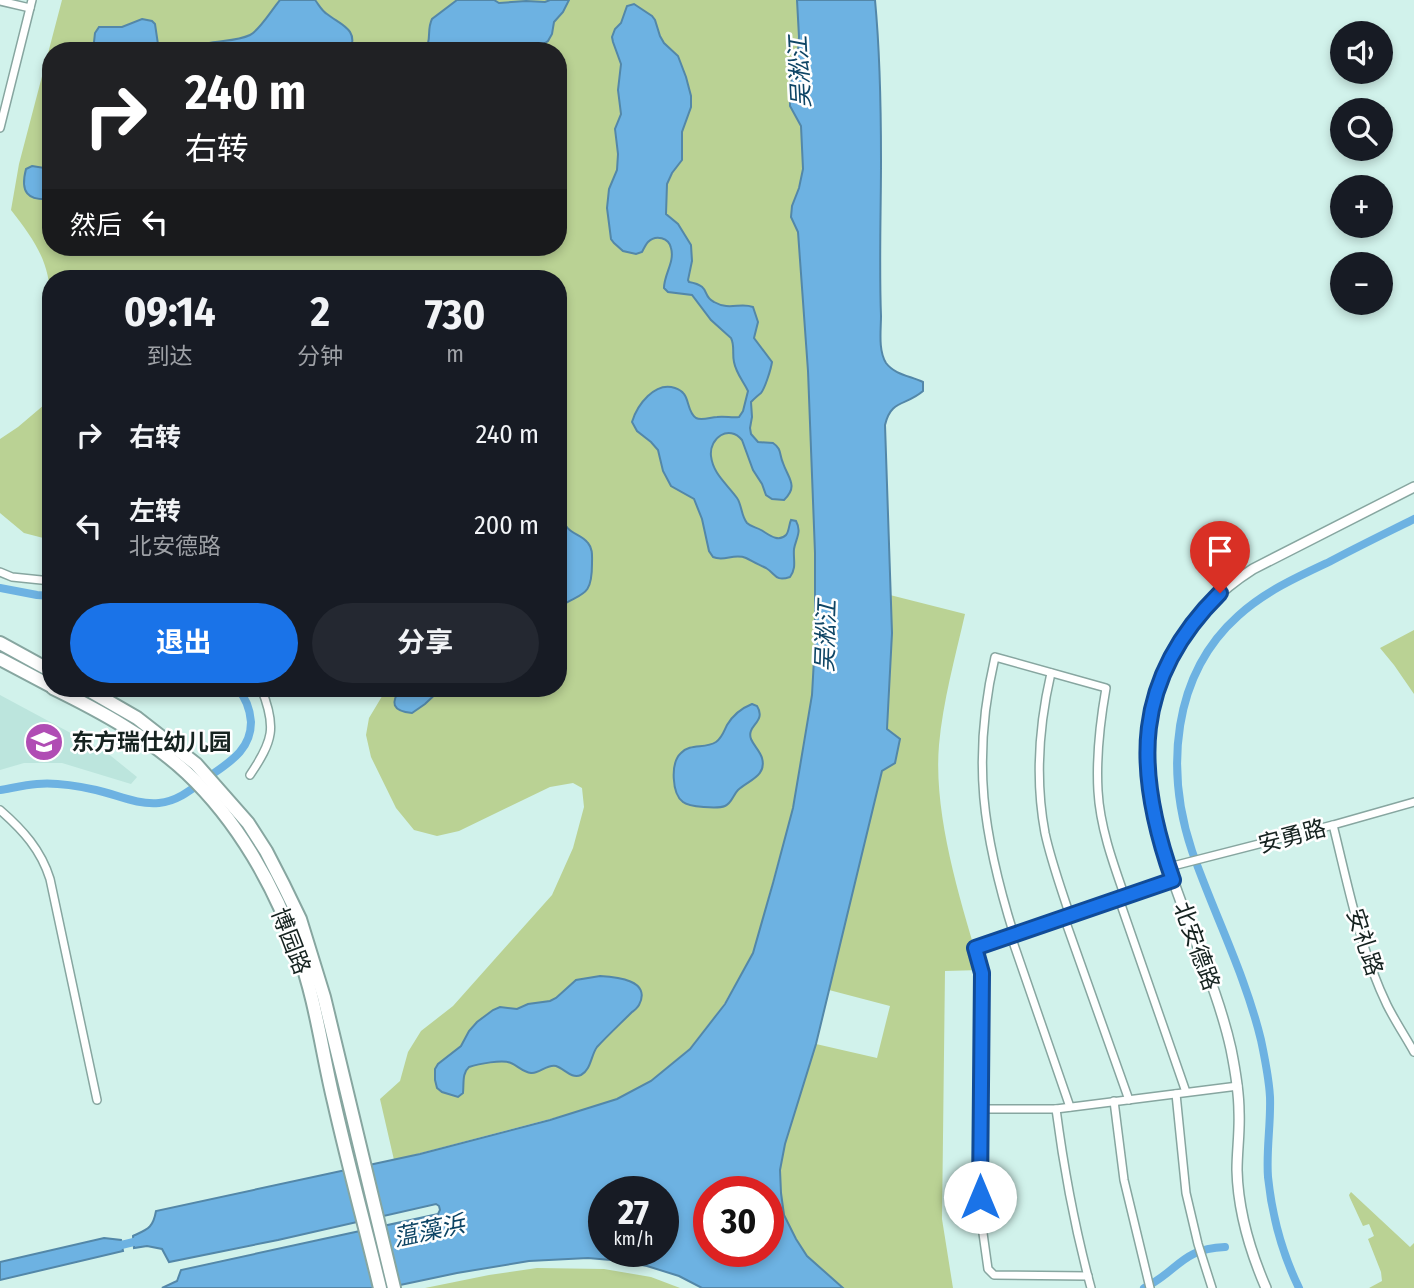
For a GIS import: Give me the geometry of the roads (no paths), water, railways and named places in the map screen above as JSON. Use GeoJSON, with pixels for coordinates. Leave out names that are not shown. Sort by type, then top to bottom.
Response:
{"type":"FeatureCollection","features":[{"type":"Feature","properties":{"kind":"main road"},"geometry":{"type":"LineString","coordinates":[[0,643],[42,666]]}},
{"type":"Feature","properties":{"kind":"main road","name":"博园路"},"geometry":{"type":"LineString","coordinates":[[0,659],[42,682]]}},
{"type":"Feature","properties":{"kind":"main road","name":"博园路"},"geometry":{"type":"LineString","coordinates":[[72,697],[98,710],[192,769]]}},
{"type":"Feature","properties":{"kind":"main road","name":"博园路"},"geometry":{"type":"LineString","coordinates":[[101,697],[137,718],[248,823],[266,851],[300,919],[324,997],[394,1288]]}},
{"type":"Feature","properties":{"kind":"main road","name":"博园路"},"geometry":{"type":"LineString","coordinates":[[214,792],[268,884],[299,953],[380,1288]]}},
{"type":"Feature","properties":{"kind":"street"},"geometry":{"type":"LineString","coordinates":[[0,1],[31,4],[3,103],[0,128]]}},
{"type":"Feature","properties":{"kind":"street","name":"北安德路"},"geometry":{"type":"LineString","coordinates":[[1266,1288],[1250,1246],[1242,1211],[1237,1170],[1240,1111],[1230,1046],[1216,997],[1162,847],[1152,807],[1148,741],[1152,705],[1170,658],[1181,638],[1206,606],[1237,579],[1414,487]]}},
{"type":"Feature","properties":{"kind":"street"},"geometry":{"type":"LineString","coordinates":[[0,572],[12,577],[42,580]]}},
{"type":"Feature","properties":{"kind":"street"},"geometry":{"type":"LineString","coordinates":[[1070,1107],[1012,935],[986,825],[982,769],[984,716],[995,657],[1106,688],[1099,728],[1098,792],[1108,848],[1186,1092]]}},
{"type":"Feature","properties":{"kind":"street"},"geometry":{"type":"LineString","coordinates":[[1051,673],[1041,725],[1040,768],[1042,807],[1049,849],[1067,916],[1129,1100]]}},
{"type":"Feature","properties":{"kind":"street"},"geometry":{"type":"LineString","coordinates":[[250,775],[264,754],[270,734],[271,711],[265,697]]}},
{"type":"Feature","properties":{"kind":"street","name":"安勇路"},"geometry":{"type":"LineString","coordinates":[[1169,867],[1414,802]]}},
{"type":"Feature","properties":{"kind":"street"},"geometry":{"type":"LineString","coordinates":[[0,810],[29,838],[46,865],[97,1100]]}},
{"type":"Feature","properties":{"kind":"street","name":"安礼路"},"geometry":{"type":"LineString","coordinates":[[1333,825],[1362,940],[1387,1005],[1414,1052]]}},
{"type":"Feature","properties":{"kind":"street"},"geometry":{"type":"LineString","coordinates":[[1088,1276],[994,1275],[988,1269],[981,1219],[980,1176],[982,973],[975,948],[1173,880]]}},
{"type":"Feature","properties":{"kind":"street"},"geometry":{"type":"LineString","coordinates":[[982,1109],[1056,1110],[1238,1086]]}},
{"type":"Feature","properties":{"kind":"street"},"geometry":{"type":"LineString","coordinates":[[1177,1094],[1186,1193],[1212,1288]]}},
{"type":"Feature","properties":{"kind":"street"},"geometry":{"type":"LineString","coordinates":[[1114,1101],[1124,1180],[1150,1288]]}},
{"type":"Feature","properties":{"kind":"street"},"geometry":{"type":"LineString","coordinates":[[1056,1110],[1070,1202],[1091,1288]]}},
{"type":"Feature","properties":{"kind":"water"},"geometry":{"type":"Polygon","coordinates":[[[280,0],[315,0],[324,11],[347,28],[352,42],[216,42],[250,35],[280,0]]]}},
{"type":"Feature","properties":{"kind":"water"},"geometry":{"type":"Polygon","coordinates":[[[457,0],[494,0],[499,3],[569,0],[554,22],[552,34],[546,42],[428,42],[432,19],[457,0]]]}},
{"type":"Feature","properties":{"kind":"water"},"geometry":{"type":"Polygon","coordinates":[[[797,0],[875,0],[881,120],[881,346],[883,358],[890,367],[898,373],[923,382],[923,391],[895,407],[885,425],[892,633],[887,729],[900,739],[895,763],[882,771],[816,1044],[785,1144],[780,1176],[693,1176],[693,1267],[784,1267],[784,1215],[807,1256],[843,1288],[702,1288],[679,1276],[650,1267],[679,1267],[679,1176],[588,1176],[588,1258],[529,1261],[386,1288],[162,1288],[177,1281],[181,1270],[438,1214],[440,1210],[436,1204],[169,1262],[162,1249],[147,1246],[134,1248],[133,1236],[149,1227],[156,1211],[420,1154],[550,1120],[617,1099],[651,1081],[690,1049],[725,1004],[753,953],[793,808],[812,695],[815,641],[815,553],[808,371],[798,232],[791,217],[803,169],[801,126],[790,106],[790,84],[797,64],[797,0]]]}},
{"type":"Feature","properties":{"kind":"water"},"geometry":{"type":"Polygon","coordinates":[[[634,4],[652,16],[664,43],[678,56],[691,96],[691,107],[682,132],[682,160],[667,184],[666,214],[678,224],[691,245],[689,282],[701,286],[710,300],[720,305],[753,307],[758,322],[754,338],[772,362],[763,391],[751,402],[751,434],[758,442],[773,443],[778,447],[791,482],[791,490],[784,500],[772,499],[766,495],[742,440],[737,435],[726,433],[717,439],[711,449],[712,462],[717,474],[737,498],[749,524],[780,538],[787,534],[791,520],[796,521],[799,532],[790,577],[778,578],[766,568],[746,558],[713,557],[694,499],[671,486],[663,471],[658,450],[637,431],[632,422],[648,396],[661,388],[681,391],[693,416],[701,419],[739,417],[748,391],[735,366],[731,338],[711,320],[692,295],[668,292],[664,288],[672,258],[668,242],[655,238],[648,242],[642,252],[636,254],[623,251],[611,239],[607,208],[609,189],[617,170],[615,129],[621,114],[618,90],[621,64],[612,37],[627,6],[634,4]]]}},
{"type":"Feature","properties":{"kind":"water"},"geometry":{"type":"Polygon","coordinates":[[[142,19],[152,21],[155,24],[158,42],[94,42],[99,27],[122,27],[142,19]]]}},
{"type":"Feature","properties":{"kind":"water"},"geometry":{"type":"Polygon","coordinates":[[[32,166],[42,168],[42,199],[27,193],[24,184],[26,169],[32,166]]]}},
{"type":"Feature","properties":{"kind":"water"},"geometry":{"type":"Polygon","coordinates":[[[567,527],[586,540],[591,550],[590,583],[579,596],[567,603],[567,527]]]}},
{"type":"Feature","properties":{"kind":"water"},"geometry":{"type":"Polygon","coordinates":[[[432,697],[412,713],[397,708],[395,698],[432,697]]]}},
{"type":"Feature","properties":{"kind":"water"},"geometry":{"type":"Polygon","coordinates":[[[752,704],[757,706],[760,716],[750,734],[762,758],[760,773],[738,790],[725,806],[704,807],[683,802],[675,786],[677,758],[689,748],[716,742],[735,715],[752,704]]]}},
{"type":"Feature","properties":{"kind":"water"},"geometry":{"type":"Polygon","coordinates":[[[600,976],[615,977],[637,985],[642,997],[637,1008],[597,1047],[584,1073],[574,1076],[552,1066],[531,1073],[507,1062],[484,1063],[467,1069],[463,1093],[458,1097],[437,1088],[435,1069],[438,1064],[461,1046],[477,1022],[493,1010],[500,1007],[517,1009],[528,1004],[550,1001],[576,980],[600,976]]]}},
{"type":"Feature","properties":{"kind":"water"},"geometry":{"type":"Polygon","coordinates":[[[104,1238],[121,1240],[123,1251],[0,1280],[0,1262],[104,1238]]]}},
{"type":"Feature","properties":{"kind":"waterway"},"geometry":{"type":"LineString","coordinates":[[1299,1288],[1283,1248],[1270,1192],[1270,1097],[1261,1040],[1247,991],[1192,851],[1184,820],[1177,757],[1180,725],[1187,695],[1199,666],[1216,640],[1238,616],[1281,586],[1414,519]]}},
{"type":"Feature","properties":{"kind":"waterway"},"geometry":{"type":"LineString","coordinates":[[0,588],[42,595]]}},
{"type":"Feature","properties":{"kind":"waterway"},"geometry":{"type":"LineString","coordinates":[[0,790],[32,784],[52,784],[104,792],[143,803],[172,800],[190,790],[243,749],[251,722],[244,697]]}},
{"type":"Feature","properties":{"kind":"waterway"},"geometry":{"type":"LineString","coordinates":[[113,1247],[142,1240]]}},
{"type":"Feature","properties":{"kind":"waterway"},"geometry":{"type":"LineString","coordinates":[[1144,1288],[1189,1256],[1225,1247]]}},
{"type":"Feature","properties":{"kind":"place","name":"东方瑞仕幼儿园"},"geometry":{"type":"Point","coordinates":[44,742]}},
{"type":"Feature","properties":{"kind":"water label","name":"吴淞江"},"geometry":{"type":"Point","coordinates":[800,72]}},
{"type":"Feature","properties":{"kind":"water label","name":"吴淞江"},"geometry":{"type":"Point","coordinates":[826,636]}},
{"type":"Feature","properties":{"kind":"water label","name":"蕰藻浜"},"geometry":{"type":"Point","coordinates":[429,1231]}}]}
